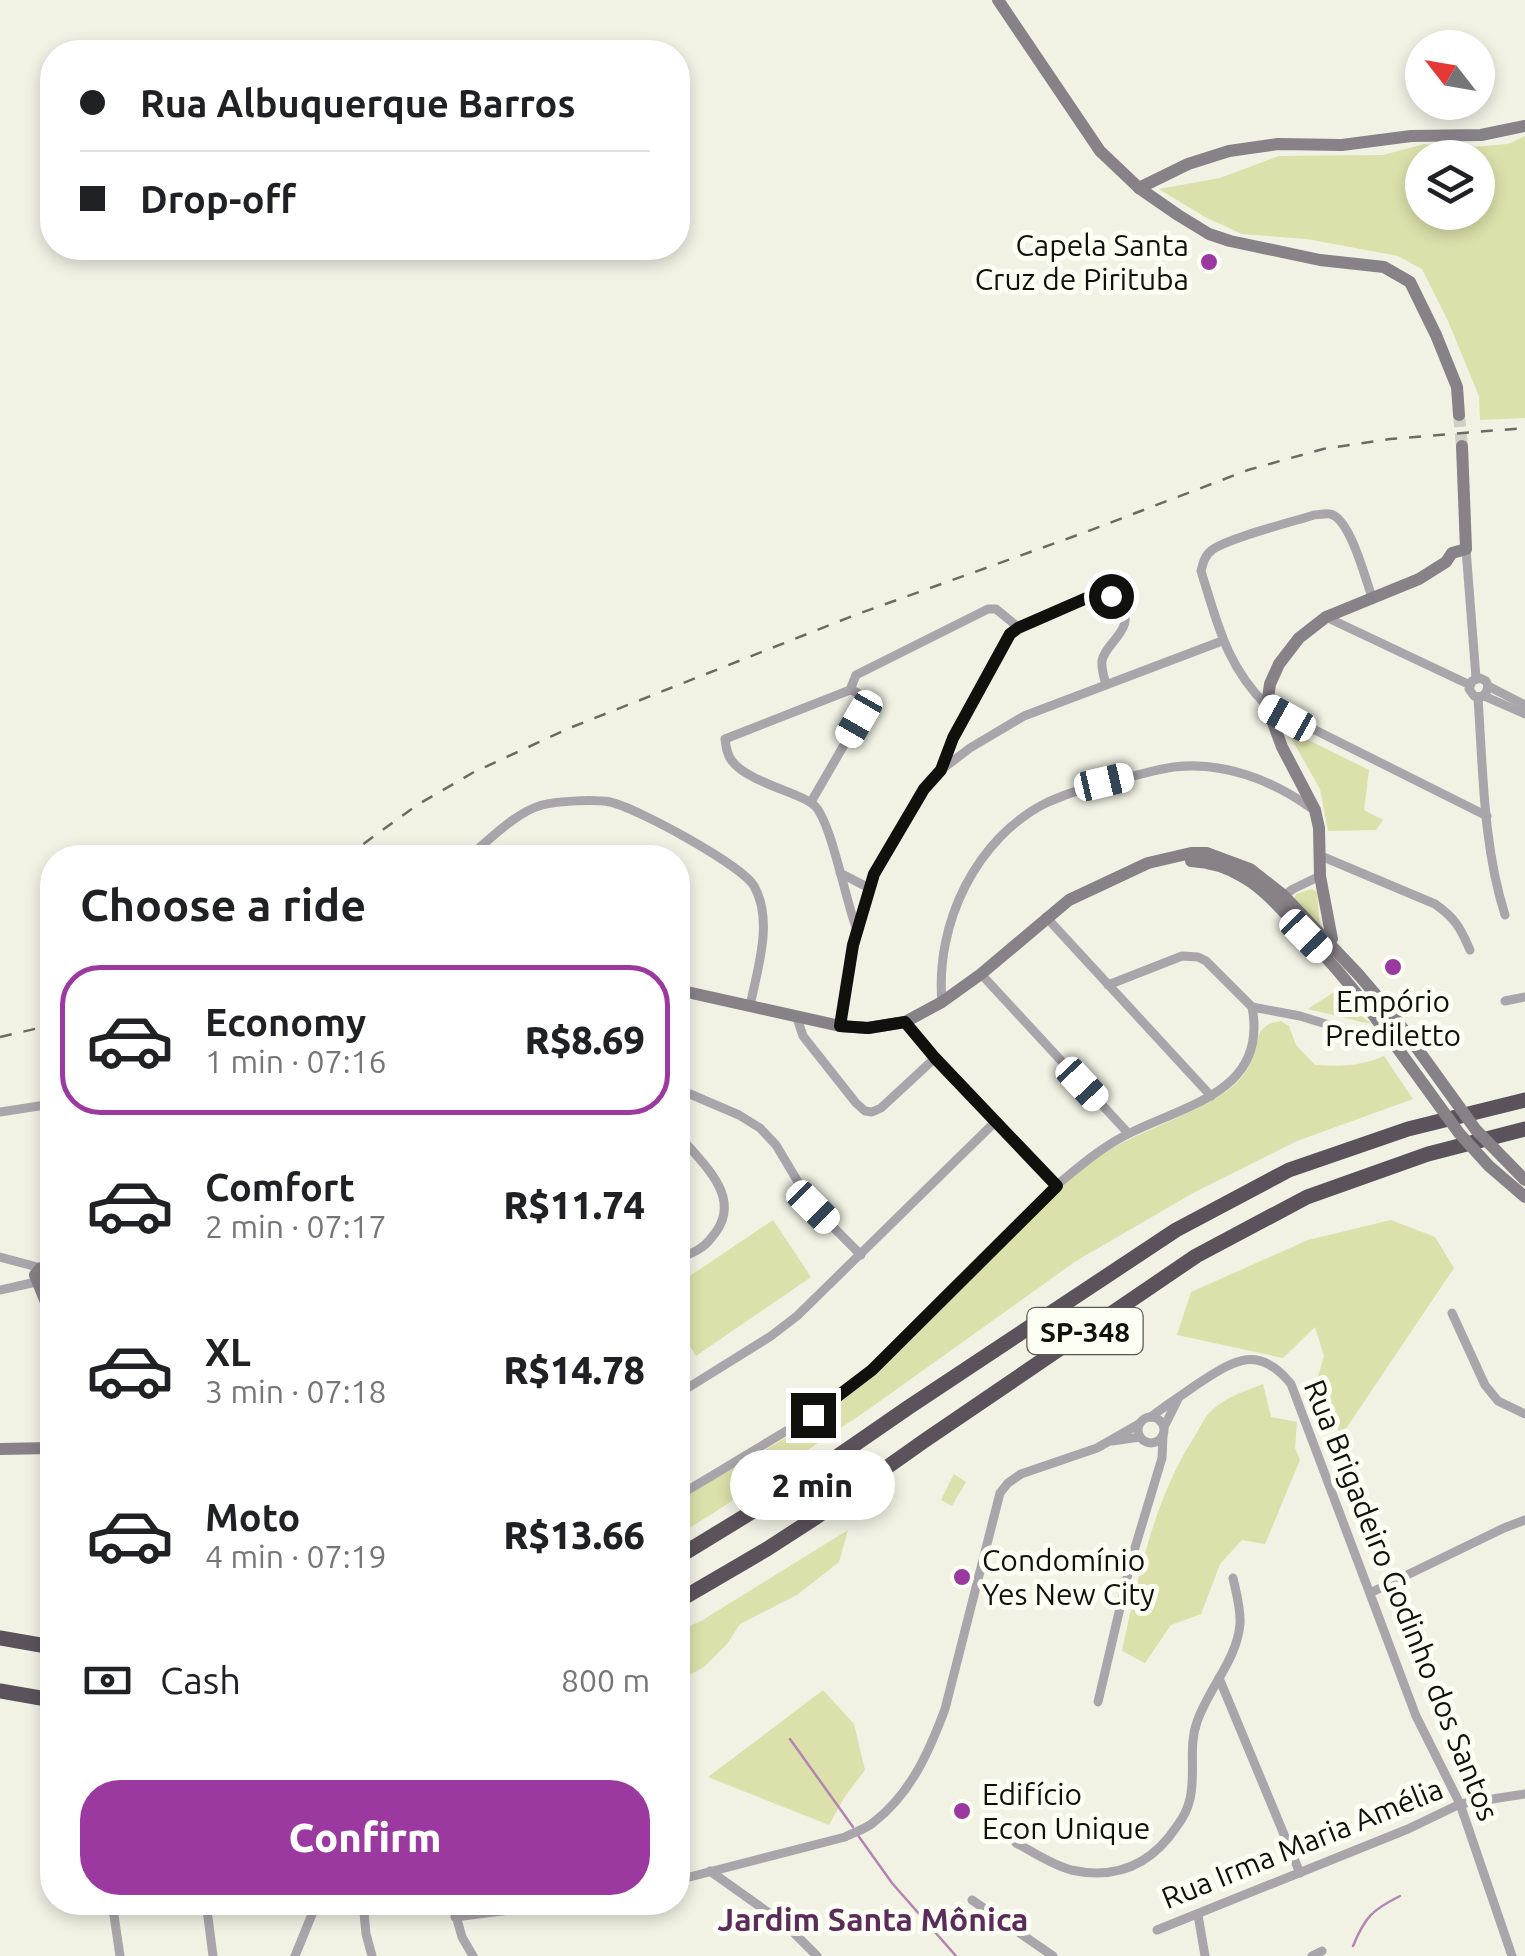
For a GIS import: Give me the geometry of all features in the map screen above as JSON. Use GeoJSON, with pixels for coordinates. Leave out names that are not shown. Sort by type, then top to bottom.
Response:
{"type":"FeatureCollection","features":[{"type":"Feature","properties":{"kind":"highway","name":"SP-348"},"geometry":{"type":"LineString","coordinates":[[690,1550],[796,1486],[1176,1230],[1289,1170],[1408,1129],[1525,1100]]}},
{"type":"Feature","properties":{"kind":"highway","name":"SP-348"},"geometry":{"type":"LineString","coordinates":[[690,1594],[818,1516],[1196,1256],[1307,1197],[1428,1154],[1525,1130]]}},
{"type":"Feature","properties":{"kind":"highway"},"geometry":{"type":"LineString","coordinates":[[0,1638],[40,1645]]}},
{"type":"Feature","properties":{"kind":"highway"},"geometry":{"type":"LineString","coordinates":[[0,1691],[40,1698]]}},
{"type":"Feature","properties":{"kind":"street"},"geometry":{"type":"LineString","coordinates":[[998,0],[1100,151],[1139,188],[1209,234],[1320,260],[1384,266],[1410,282],[1456,387],[1459,415]]}},
{"type":"Feature","properties":{"kind":"street"},"geometry":{"type":"LineString","coordinates":[[1139,188],[1188,164],[1228,151],[1278,144],[1342,145],[1410,136],[1481,135],[1525,126]]}},
{"type":"Feature","properties":{"kind":"street"},"geometry":{"type":"LineString","coordinates":[[1462,446],[1473,681],[1470,692],[1525,705]]}},
{"type":"Feature","properties":{"kind":"street"},"geometry":{"type":"LineString","coordinates":[[1372,597],[1348,531],[1340,519],[1328,514],[1226,543],[1212,550],[1201,571],[1222,641],[1246,686],[1267,706],[1487,816]]}},
{"type":"Feature","properties":{"kind":"street"},"geometry":{"type":"LineString","coordinates":[[1326,948],[1332,939],[1320,876],[1319,828],[1315,810],[1282,747],[1267,706],[1270,684],[1299,638],[1326,617],[1419,578],[1446,562],[1452,553],[1466,549]]}},
{"type":"Feature","properties":{"kind":"street"},"geometry":{"type":"LineString","coordinates":[[941,770],[953,738],[1010,634],[1100,594],[1121,604],[1124,615],[1123,630],[1101,664],[1106,685]]}},
{"type":"Feature","properties":{"kind":"street"},"geometry":{"type":"LineString","coordinates":[[857,930],[818,808],[736,766],[724,739],[850,690],[856,675],[988,608],[996,609],[1018,628]]}},
{"type":"Feature","properties":{"kind":"street"},"geometry":{"type":"LineString","coordinates":[[1326,617],[1473,681],[1486,681],[1483,693],[1487,816],[1496,886],[1505,915]]}},
{"type":"Feature","properties":{"kind":"street"},"geometry":{"type":"LineString","coordinates":[[840,1026],[857,930],[869,888],[924,789],[941,770],[980,741],[1024,716],[1222,641]]}},
{"type":"Feature","properties":{"kind":"street"},"geometry":{"type":"LineString","coordinates":[[811,802],[859,719],[863,707],[860,695],[850,690]]}},
{"type":"Feature","properties":{"kind":"street"},"geometry":{"type":"LineString","coordinates":[[1483,693],[1525,714]]}},
{"type":"Feature","properties":{"kind":"street"},"geometry":{"type":"LineString","coordinates":[[942,1002],[948,930],[974,870],[1002,836],[1048,802],[1104,782],[1174,766],[1206,766],[1254,777],[1315,810]]}},
{"type":"Feature","properties":{"kind":"street"},"geometry":{"type":"LineString","coordinates":[[484,845],[542,805],[608,802],[640,814],[726,861],[753,884],[762,913],[763,944],[750,1006]]}},
{"type":"Feature","properties":{"kind":"street"},"geometry":{"type":"LineString","coordinates":[[1321,856],[1434,904],[1460,926],[1470,950]]}},
{"type":"Feature","properties":{"kind":"street"},"geometry":{"type":"LineString","coordinates":[[690,993],[840,1026],[868,1028],[905,1022],[942,1002],[1046,917],[1090,888],[1137,867],[1169,859],[1206,862],[1234,872],[1279,899],[1326,948],[1458,1134],[1525,1197]]}},
{"type":"Feature","properties":{"kind":"street"},"geometry":{"type":"LineString","coordinates":[[840,874],[869,888]]}},
{"type":"Feature","properties":{"kind":"street"},"geometry":{"type":"LineString","coordinates":[[1279,899],[1320,876]]}},
{"type":"Feature","properties":{"kind":"street"},"geometry":{"type":"LineString","coordinates":[[1046,917],[1212,1096]]}},
{"type":"Feature","properties":{"kind":"street"},"geometry":{"type":"LineString","coordinates":[[1330,926],[1340,955]]}},
{"type":"Feature","properties":{"kind":"street"},"geometry":{"type":"LineString","coordinates":[[1326,948],[1340,955],[1393,1015],[1476,1130],[1525,1180]]}},
{"type":"Feature","properties":{"kind":"street"},"geometry":{"type":"LineString","coordinates":[[690,1489],[813,1415],[872,1370],[1086,1161],[1128,1133],[1212,1096],[1238,1075],[1250,1052],[1255,1022],[1252,1007],[1206,961],[1182,956],[1108,985]]}},
{"type":"Feature","properties":{"kind":"street"},"geometry":{"type":"LineString","coordinates":[[980,974],[1128,1133]]}},
{"type":"Feature","properties":{"kind":"street"},"geometry":{"type":"LineString","coordinates":[[1505,1001],[1525,997]]}},
{"type":"Feature","properties":{"kind":"street"},"geometry":{"type":"LineString","coordinates":[[1252,1007],[1368,1036]]}},
{"type":"Feature","properties":{"kind":"street"},"geometry":{"type":"LineString","coordinates":[[797,1018],[803,1036],[865,1111],[881,1108],[935,1058]]}},
{"type":"Feature","properties":{"kind":"street"},"geometry":{"type":"LineString","coordinates":[[905,1022],[1057,1186]]}},
{"type":"Feature","properties":{"kind":"street"},"geometry":{"type":"LineString","coordinates":[[690,1094],[760,1128],[776,1145],[804,1196],[860,1254]]}},
{"type":"Feature","properties":{"kind":"street"},"geometry":{"type":"LineString","coordinates":[[0,1112],[40,1106]]}},
{"type":"Feature","properties":{"kind":"street"},"geometry":{"type":"LineString","coordinates":[[690,1386],[798,1316],[995,1122]]}},
{"type":"Feature","properties":{"kind":"street"},"geometry":{"type":"LineString","coordinates":[[690,1149],[714,1178],[726,1201],[712,1238],[690,1254]]}},
{"type":"Feature","properties":{"kind":"street"},"geometry":{"type":"LineString","coordinates":[[0,1257],[40,1271]]}},
{"type":"Feature","properties":{"kind":"street"},"geometry":{"type":"LineString","coordinates":[[0,1290],[40,1273]]}},
{"type":"Feature","properties":{"kind":"street"},"geometry":{"type":"LineString","coordinates":[[1452,1313],[1485,1386],[1498,1401],[1525,1414]]}},
{"type":"Feature","properties":{"kind":"street","name":"Rua Brigadeiro Godinho dos Santos"},"geometry":{"type":"LineString","coordinates":[[1151,1416],[1236,1361],[1260,1362],[1274,1368],[1295,1391],[1416,1716],[1460,1804],[1512,1956]]}},
{"type":"Feature","properties":{"kind":"street"},"geometry":{"type":"LineString","coordinates":[[690,1877],[848,1836],[872,1825],[920,1769],[933,1742],[950,1694],[1000,1493],[1022,1474],[1112,1441],[1156,1442],[1178,1397]]}},
{"type":"Feature","properties":{"kind":"street"},"geometry":{"type":"LineString","coordinates":[[1098,1702],[1160,1464],[1163,1431],[1159,1420],[1151,1416],[1112,1441]]}},
{"type":"Feature","properties":{"kind":"street"},"geometry":{"type":"LineString","coordinates":[[1139,1424],[1144,1440],[1160,1464]]}},
{"type":"Feature","properties":{"kind":"street"},"geometry":{"type":"LineString","coordinates":[[0,1449],[40,1448]]}},
{"type":"Feature","properties":{"kind":"street"},"geometry":{"type":"LineString","coordinates":[[1370,1592],[1525,1520]]}},
{"type":"Feature","properties":{"kind":"street"},"geometry":{"type":"LineString","coordinates":[[1016,1843],[1065,1868],[1094,1873],[1124,1870],[1156,1852],[1182,1818],[1190,1800],[1193,1733],[1237,1637],[1240,1623],[1233,1578]]}},
{"type":"Feature","properties":{"kind":"street"},"geometry":{"type":"LineString","coordinates":[[1219,1678],[1300,1873]]}},
{"type":"Feature","properties":{"kind":"street","name":"Rua Irma Maria Amélia"},"geometry":{"type":"LineString","coordinates":[[1156,1930],[1460,1804],[1525,1794]]}},
{"type":"Feature","properties":{"kind":"street"},"geometry":{"type":"LineString","coordinates":[[710,1871],[786,1924],[816,1956]]}},
{"type":"Feature","properties":{"kind":"street"},"geometry":{"type":"LineString","coordinates":[[972,1900],[1053,1956]]}},
{"type":"Feature","properties":{"kind":"street"},"geometry":{"type":"LineString","coordinates":[[114,1915],[120,1956]]}},
{"type":"Feature","properties":{"kind":"street"},"geometry":{"type":"LineString","coordinates":[[208,1915],[213,1956]]}},
{"type":"Feature","properties":{"kind":"street"},"geometry":{"type":"LineString","coordinates":[[294,1956],[312,1915]]}},
{"type":"Feature","properties":{"kind":"street"},"geometry":{"type":"LineString","coordinates":[[364,1915],[372,1956]]}},
{"type":"Feature","properties":{"kind":"street"},"geometry":{"type":"LineString","coordinates":[[470,1915],[454,1917],[473,1956]]}},
{"type":"Feature","properties":{"kind":"street"},"geometry":{"type":"LineString","coordinates":[[1198,1915],[1205,1956]]}},
{"type":"Feature","properties":{"kind":"green space"},"geometry":{"type":"Polygon","coordinates":[[[1525,136],[1525,418],[1480,420],[1479,396],[1422,269],[1398,256],[1307,239],[1242,234],[1159,189],[1220,178],[1279,156],[1383,155],[1405,149],[1405,230],[1495,230],[1495,145],[1525,136]]]}},
{"type":"Feature","properties":{"kind":"green space"},"geometry":{"type":"Polygon","coordinates":[[[1286,729],[1369,770],[1364,810],[1383,820],[1376,830],[1328,831],[1320,789],[1286,729]]]}},
{"type":"Feature","properties":{"kind":"green space"},"geometry":{"type":"Polygon","coordinates":[[[1312,889],[1317,892],[1320,927],[1294,899],[1296,894],[1312,889]]]}},
{"type":"Feature","properties":{"kind":"green space"},"geometry":{"type":"Polygon","coordinates":[[[1334,992],[1371,1024],[1308,1009],[1334,992]]]}},
{"type":"Feature","properties":{"kind":"green space"},"geometry":{"type":"Polygon","coordinates":[[[1281,1021],[1289,1026],[1296,1045],[1315,1065],[1350,1065],[1384,1056],[1413,1099],[1297,1141],[1193,1193],[1076,1261],[869,1409],[690,1528],[690,1493],[780,1441],[854,1391],[1089,1164],[1231,1087],[1249,1066],[1261,1031],[1281,1021]]]}},
{"type":"Feature","properties":{"kind":"green space"},"geometry":{"type":"Polygon","coordinates":[[[773,1220],[811,1277],[696,1356],[690,1346],[690,1276],[773,1220]]]}},
{"type":"Feature","properties":{"kind":"green space"},"geometry":{"type":"Polygon","coordinates":[[[1391,1220],[1435,1237],[1454,1268],[1341,1436],[1317,1380],[1324,1356],[1315,1327],[1283,1358],[1177,1335],[1191,1292],[1308,1240],[1391,1220]]]}},
{"type":"Feature","properties":{"kind":"green space"},"geometry":{"type":"Polygon","coordinates":[[[1263,1384],[1271,1417],[1297,1422],[1295,1448],[1300,1460],[1265,1544],[1242,1540],[1220,1564],[1201,1614],[1171,1625],[1145,1663],[1122,1651],[1157,1514],[1179,1463],[1209,1413],[1227,1399],[1263,1384]]]}},
{"type":"Feature","properties":{"kind":"green space"},"geometry":{"type":"Polygon","coordinates":[[[954,1474],[966,1482],[952,1506],[941,1500],[954,1474]]]}},
{"type":"Feature","properties":{"kind":"green space"},"geometry":{"type":"Polygon","coordinates":[[[848,1530],[839,1562],[797,1595],[740,1624],[727,1644],[704,1667],[690,1675],[690,1626],[848,1530]]]}},
{"type":"Feature","properties":{"kind":"green space"},"geometry":{"type":"Polygon","coordinates":[[[823,1690],[854,1724],[865,1770],[829,1825],[708,1777],[823,1690]]]}},
{"type":"Feature","properties":{"kind":"waterway"},"geometry":{"type":"LineString","coordinates":[[790,1739],[853,1827]]}},
{"type":"Feature","properties":{"kind":"waterway"},"geometry":{"type":"LineString","coordinates":[[857,1834],[892,1883],[956,1956]]}},
{"type":"Feature","properties":{"kind":"waterway"},"geometry":{"type":"LineString","coordinates":[[1353,1946],[1370,1915],[1400,1896]]}},
{"type":"Feature","properties":{"kind":"tunnel"},"geometry":{"type":"LineString","coordinates":[[1459,415],[1462,446]]}},
{"type":"Feature","properties":{"kind":"railway"},"geometry":{"type":"LineString","coordinates":[[362,845],[417,805],[474,772],[572,727],[855,615],[1248,470],[1323,449],[1390,439],[1525,428]]}},
{"type":"Feature","properties":{"kind":"railway"},"geometry":{"type":"LineString","coordinates":[[0,1037],[40,1028]]}},
{"type":"Feature","properties":{"kind":"place","name":"Capela Santa Cruz de Pirituba"},"geometry":{"type":"Point","coordinates":[1209,262]}},
{"type":"Feature","properties":{"kind":"place","name":"Empório Prediletto"},"geometry":{"type":"Point","coordinates":[1393,967]}},
{"type":"Feature","properties":{"kind":"place","name":"Condomínio Yes New City"},"geometry":{"type":"Point","coordinates":[962,1577]}},
{"type":"Feature","properties":{"kind":"place","name":"Edifício Econ Unique"},"geometry":{"type":"Point","coordinates":[962,1811]}},
{"type":"Feature","properties":{"kind":"district","name":"Jardim Santa Mônica"},"geometry":{"type":"Point","coordinates":[873,1919]}},
{"type":"Feature","properties":{"kind":"route"},"geometry":{"type":"LineString","coordinates":[[813,1415],[904,1340],[1057,1186],[912,1034],[905,1022],[868,1028],[840,1026],[840,1013],[853,945],[874,874],[924,789],[941,770],[953,738],[1010,634],[1089,597],[1111,596]]}}]}
